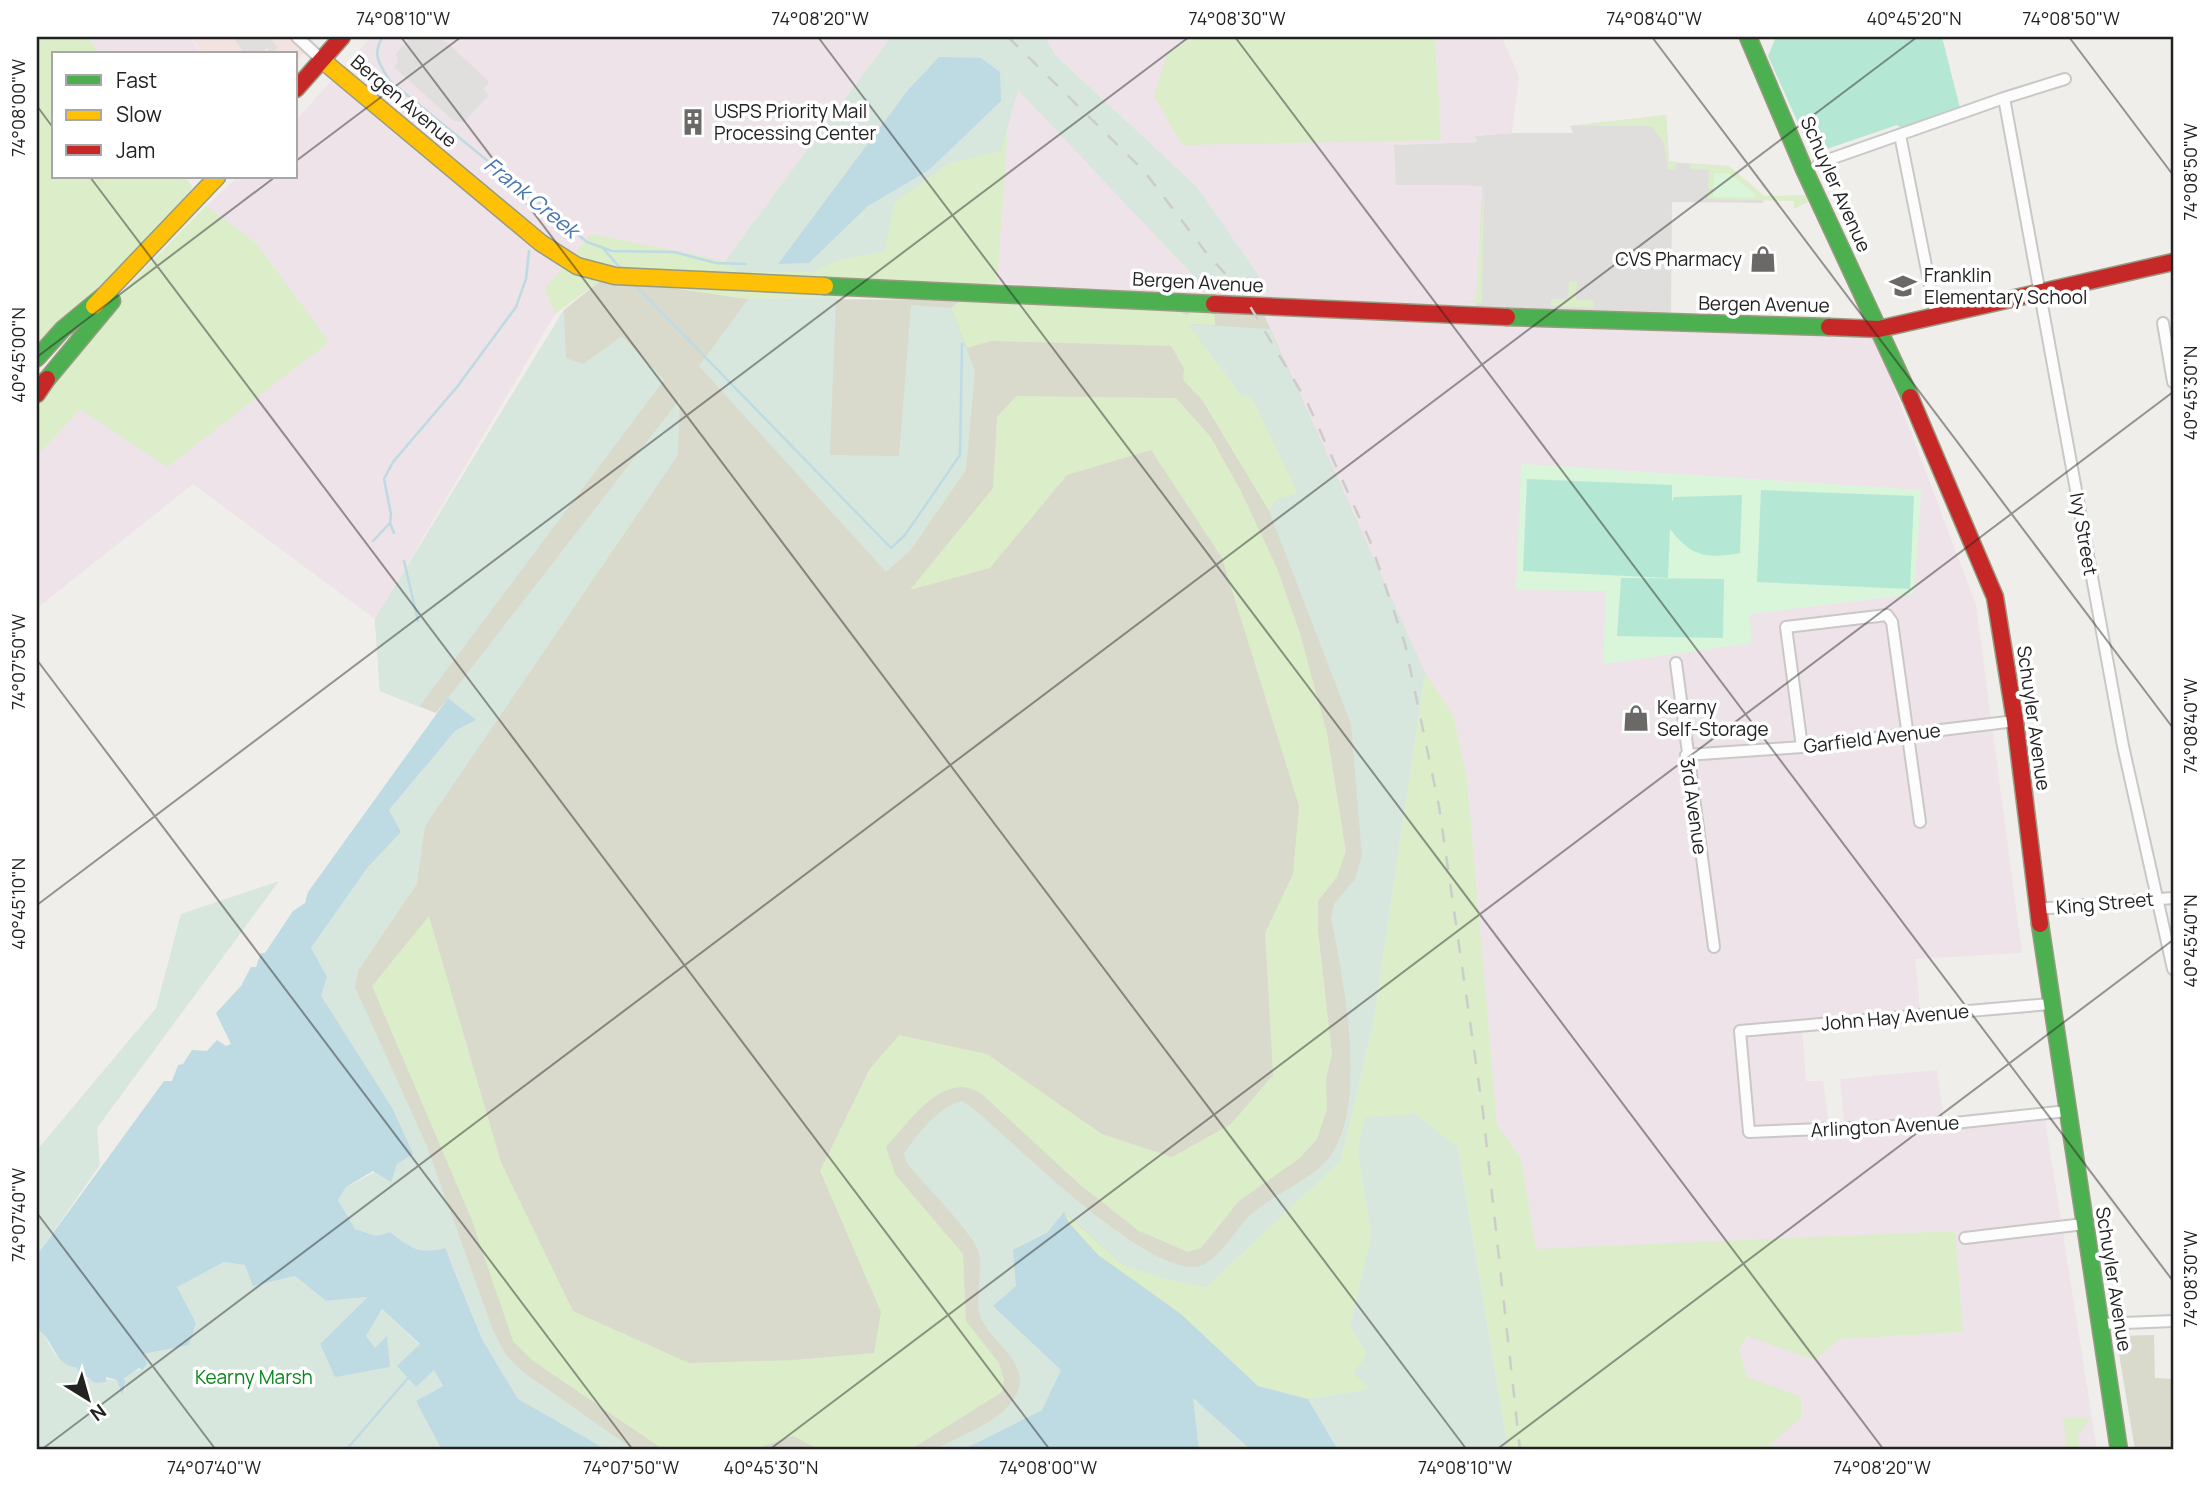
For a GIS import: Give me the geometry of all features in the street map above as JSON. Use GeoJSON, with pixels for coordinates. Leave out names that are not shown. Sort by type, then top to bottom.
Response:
{"type":"FeatureCollection","features":[{"type":"Feature","properties":{"kind":"main road"},"geometry":{"type":"LineString","coordinates":[[298,87],[342,37]]}},
{"type":"Feature","properties":{"kind":"main road","name":"Schuyler Avenue"},"geometry":{"type":"LineString","coordinates":[[1748,37],[1804,169],[1880,329],[1989,580],[1998,614],[2015,721],[2050,1004],[2119,1450]]}},
{"type":"Feature","properties":{"kind":"main road","name":"Bergen Avenue"},"geometry":{"type":"LineString","coordinates":[[322,60],[541,243],[577,266],[593,273],[615,276],[1461,315],[1880,329],[2173,262]]}},
{"type":"Feature","properties":{"kind":"main road"},"geometry":{"type":"LineString","coordinates":[[39,384],[157,243],[216,178]]}},
{"type":"Feature","properties":{"kind":"main road"},"geometry":{"type":"LineString","coordinates":[[37,358],[63,329],[103,296],[157,243]]}},
{"type":"Feature","properties":{"kind":"main road"},"geometry":{"type":"LineString","coordinates":[[39,384],[103,296]]}},
{"type":"Feature","properties":{"kind":"street","name":"Bergen Avenue"},"geometry":{"type":"LineString","coordinates":[[297,37],[322,60]]}},
{"type":"Feature","properties":{"kind":"street"},"geometry":{"type":"LineString","coordinates":[[1819,163],[2066,79]]}},
{"type":"Feature","properties":{"kind":"street","name":"Ivy Street"},"geometry":{"type":"LineString","coordinates":[[2004,98],[2123,746],[2160,898],[2173,969]]}},
{"type":"Feature","properties":{"kind":"street"},"geometry":{"type":"LineString","coordinates":[[1900,135],[1936,316]]}},
{"type":"Feature","properties":{"kind":"street"},"geometry":{"type":"LineString","coordinates":[[2162,323],[2173,382]]}},
{"type":"Feature","properties":{"kind":"street"},"geometry":{"type":"LineString","coordinates":[[1802,747],[1786,627],[1887,615],[1892,622],[1920,822]]}},
{"type":"Feature","properties":{"kind":"street","name":"3rd Avenue"},"geometry":{"type":"LineString","coordinates":[[1676,663],[1686,755],[1714,947]]}},
{"type":"Feature","properties":{"kind":"street","name":"Garfield Avenue"},"geometry":{"type":"LineString","coordinates":[[1686,755],[1802,747],[2015,721]]}},
{"type":"Feature","properties":{"kind":"street","name":"King Street"},"geometry":{"type":"LineString","coordinates":[[2037,909],[2173,898]]}},
{"type":"Feature","properties":{"kind":"street","name":"John Hay Avenue"},"geometry":{"type":"LineString","coordinates":[[1746,1087],[1740,1031],[2050,1004]]}},
{"type":"Feature","properties":{"kind":"street","name":"Arlington Avenue"},"geometry":{"type":"LineString","coordinates":[[1746,1087],[1749,1132],[1945,1124],[2067,1111]]}},
{"type":"Feature","properties":{"kind":"street"},"geometry":{"type":"LineString","coordinates":[[1965,1238],[2084,1224]]}},
{"type":"Feature","properties":{"kind":"street"},"geometry":{"type":"LineString","coordinates":[[2099,1324],[2173,1321]]}},
{"type":"Feature","properties":{"kind":"shaded area"},"geometry":{"type":"Polygon","coordinates":[[[88,37],[190,37],[201,52],[99,52],[88,37]]]}},
{"type":"Feature","properties":{"kind":"shaded area"},"geometry":{"type":"Polygon","coordinates":[[[191,37],[317,37],[298,60],[298,52],[202,52],[191,37]]]}},
{"type":"Feature","properties":{"kind":"shaded area"},"geometry":{"type":"Polygon","coordinates":[[[233,37],[270,37],[278,48],[272,52],[267,48],[261,52],[244,52],[233,37]]]}},
{"type":"Feature","properties":{"kind":"shaded area"},"geometry":{"type":"Polygon","coordinates":[[[371,37],[891,37],[725,261],[545,289],[555,314],[375,619],[193,484],[37,608],[37,456],[80,409],[328,342],[256,243],[206,206],[237,178],[298,178],[298,118],[371,37]]]}},
{"type":"Feature","properties":{"kind":"shaded area"},"geometry":{"type":"Polygon","coordinates":[[[411,37],[437,37],[449,44],[489,82],[483,89],[489,95],[464,122],[454,121],[394,67],[398,62],[396,54],[411,37]]]}},
{"type":"Feature","properties":{"kind":"shaded area"},"geometry":{"type":"Polygon","coordinates":[[[1021,37],[1194,37],[1167,54],[1441,140],[1435,37],[1502,37],[1519,77],[1512,133],[1475,136],[1477,142],[1394,145],[1396,185],[1482,186],[1476,308],[1872,329],[1976,605],[2022,953],[1915,959],[1921,1017],[1802,1029],[1806,1081],[1823,1081],[1830,1130],[1845,1131],[1840,1079],[1937,1070],[1944,1122],[2044,1113],[2097,1450],[2080,1450],[2078,1436],[2090,1418],[2064,1418],[2067,1450],[1851,1450],[1767,1446],[1739,1349],[1749,1335],[1814,1360],[1839,1339],[1963,1332],[1955,1231],[1536,1250],[1521,1158],[1497,1126],[1467,779],[1453,715],[1425,673],[1258,301],[997,283],[1010,98],[1021,37]],[[1521,464],[1606,591],[1604,664],[1751,642],[1749,614],[1914,594],[1921,490],[1521,464]]]}},
{"type":"Feature","properties":{"kind":"shaded area"},"geometry":{"type":"Polygon","coordinates":[[[1666,115],[1669,162],[1729,166],[1764,196],[1763,203],[1672,202],[1671,316],[1476,308],[1482,186],[1395,185],[1394,145],[1476,142],[1475,136],[1512,133],[1573,133],[1570,126],[1666,115]]]}},
{"type":"Feature","properties":{"kind":"shaded area"},"geometry":{"type":"Polygon","coordinates":[[[604,278],[748,299],[1258,301],[1425,673],[1341,1160],[1206,1287],[1062,1370],[962,1450],[607,1450],[518,1399],[321,996],[456,730],[448,698],[436,713],[380,691],[375,619],[564,310],[604,278]]]}},
{"type":"Feature","properties":{"kind":"shaded area"},"geometry":{"type":"Polygon","coordinates":[[[2154,1335],[2155,1378],[2173,1379],[2173,1450],[2135,1450],[2116,1336],[2154,1335]]]}},
{"type":"Feature","properties":{"kind":"green space"},"geometry":{"type":"Polygon","coordinates":[[[37,37],[88,37],[99,52],[52,52],[52,178],[186,178],[193,187],[37,371],[37,37]]]}},
{"type":"Feature","properties":{"kind":"green space"},"geometry":{"type":"Polygon","coordinates":[[[891,37],[1010,98],[997,283],[836,298],[748,299],[604,278],[555,314],[545,289],[591,234],[725,261],[891,37]]]}},
{"type":"Feature","properties":{"kind":"green space"},"geometry":{"type":"Polygon","coordinates":[[[891,37],[1045,37],[1056,56],[1197,187],[1269,291],[1209,292],[1018,90],[1001,151],[950,163],[894,203],[885,251],[839,260],[812,272],[737,272],[725,261],[891,37]]]}},
{"type":"Feature","properties":{"kind":"green space"},"geometry":{"type":"Polygon","coordinates":[[[1194,37],[1435,37],[1441,140],[1182,145],[1154,96],[1167,54],[1194,37]]]}},
{"type":"Feature","properties":{"kind":"green space"},"geometry":{"type":"Polygon","coordinates":[[[1776,37],[1942,37],[1960,108],[1902,128],[1897,125],[1812,154],[1768,56],[1776,37]]]}},
{"type":"Feature","properties":{"kind":"green space"},"geometry":{"type":"Polygon","coordinates":[[[1666,115],[1669,161],[1676,162],[1675,170],[1668,169],[1664,143],[1651,126],[1570,126],[1666,115]]]}},
{"type":"Feature","properties":{"kind":"green space"},"geometry":{"type":"Polygon","coordinates":[[[1691,164],[1729,166],[1764,196],[1807,195],[1808,202],[1794,209],[1794,201],[1708,199],[1708,192],[1713,192],[1714,197],[1754,198],[1714,173],[1713,189],[1708,189],[1709,170],[1690,169],[1691,164]]]}},
{"type":"Feature","properties":{"kind":"green space"},"geometry":{"type":"Polygon","coordinates":[[[1714,173],[1729,173],[1755,194],[1754,198],[1713,197],[1714,173]]]}},
{"type":"Feature","properties":{"kind":"green space"},"geometry":{"type":"Polygon","coordinates":[[[1484,178],[1482,303],[1464,302],[1476,300],[1484,178]]]}},
{"type":"Feature","properties":{"kind":"green space"},"geometry":{"type":"Polygon","coordinates":[[[206,206],[256,243],[329,342],[167,467],[80,409],[37,456],[37,394],[112,302],[206,206]]]}},
{"type":"Feature","properties":{"kind":"green space"},"geometry":{"type":"Polygon","coordinates":[[[1569,281],[1577,282],[1576,300],[1593,300],[1594,308],[1551,306],[1551,299],[1568,299],[1569,281]]]}},
{"type":"Feature","properties":{"kind":"green space"},"geometry":{"type":"Polygon","coordinates":[[[836,298],[830,455],[899,456],[911,305],[951,308],[975,371],[966,470],[910,551],[886,572],[699,366],[748,299],[836,298]]]}},
{"type":"Feature","properties":{"kind":"green space"},"geometry":{"type":"Polygon","coordinates":[[[959,301],[1178,312],[1187,315],[1190,312],[1215,313],[1215,325],[1188,324],[1252,398],[1299,494],[1277,499],[1269,511],[1202,400],[1183,380],[1184,368],[1171,346],[991,341],[967,348],[951,308],[959,301]]]}},
{"type":"Feature","properties":{"kind":"green space"},"geometry":{"type":"Polygon","coordinates":[[[564,310],[566,358],[583,364],[622,336],[664,380],[419,707],[380,691],[375,619],[564,310]]]}},
{"type":"Feature","properties":{"kind":"green space"},"geometry":{"type":"Polygon","coordinates":[[[1188,324],[1270,329],[1425,673],[1373,1024],[1341,1160],[1206,1287],[1169,1280],[1123,1265],[1065,1212],[1047,1233],[1013,1250],[1062,1370],[1042,1410],[962,1450],[935,1450],[979,1428],[999,1414],[1015,1397],[1020,1376],[1017,1367],[984,1324],[980,1314],[978,1250],[958,1221],[907,1163],[904,1154],[937,1114],[962,1101],[1110,1226],[1168,1261],[1192,1267],[1208,1262],[1249,1216],[1319,1168],[1336,1147],[1346,1119],[1350,1049],[1342,976],[1331,918],[1334,904],[1355,879],[1362,856],[1351,724],[1269,511],[1277,499],[1298,493],[1252,398],[1241,395],[1188,324]]]}},
{"type":"Feature","properties":{"kind":"green space"},"geometry":{"type":"Polygon","coordinates":[[[1016,396],[1176,398],[1210,436],[1240,489],[1277,568],[1300,633],[1327,733],[1346,851],[1337,877],[1318,901],[1318,930],[1332,1054],[1326,1079],[1327,1109],[1317,1139],[1300,1158],[1239,1201],[1201,1248],[1188,1252],[1139,1231],[1079,1184],[983,1095],[969,1088],[942,1092],[917,1112],[886,1147],[895,1174],[963,1254],[966,1321],[999,1363],[1004,1380],[1002,1392],[910,1450],[820,1450],[793,1436],[752,1450],[664,1450],[533,1361],[513,1341],[471,1218],[372,986],[429,916],[501,1162],[573,1311],[689,1363],[793,1360],[874,1353],[881,1312],[820,1171],[869,1070],[899,1035],[987,1054],[1102,1134],[1172,1157],[1231,1124],[1273,1075],[1265,933],[1293,874],[1299,806],[1222,558],[1151,450],[1067,475],[990,568],[910,590],[993,488],[997,417],[1016,396]]]}},
{"type":"Feature","properties":{"kind":"green space"},"geometry":{"type":"Polygon","coordinates":[[[680,399],[678,455],[425,826],[417,884],[358,971],[355,987],[426,1144],[493,1330],[506,1355],[523,1372],[634,1450],[607,1450],[518,1399],[482,1339],[446,1249],[416,1249],[390,1232],[376,1236],[355,1229],[338,1200],[346,1187],[413,1153],[392,1108],[321,996],[311,948],[368,867],[400,832],[389,810],[456,730],[475,720],[448,698],[680,399]]]}},
{"type":"Feature","properties":{"kind":"green space"},"geometry":{"type":"Polygon","coordinates":[[[1521,464],[1921,490],[1914,594],[1750,614],[1751,643],[1603,664],[1606,591],[1516,590],[1521,464]]]}},
{"type":"Feature","properties":{"kind":"green space"},"geometry":{"type":"Polygon","coordinates":[[[1527,479],[1672,485],[1672,502],[1674,497],[1742,495],[1740,553],[1718,556],[1700,554],[1685,545],[1670,529],[1668,578],[1523,571],[1527,479]]]}},
{"type":"Feature","properties":{"kind":"green space"},"geometry":{"type":"Polygon","coordinates":[[[1761,490],[1914,496],[1910,589],[1757,582],[1761,490]]]}},
{"type":"Feature","properties":{"kind":"green space"},"geometry":{"type":"Polygon","coordinates":[[[1621,578],[1724,579],[1723,638],[1617,636],[1621,578]]]}},
{"type":"Feature","properties":{"kind":"green space"},"geometry":{"type":"Polygon","coordinates":[[[1425,673],[1453,715],[1467,779],[1497,1125],[1521,1158],[1536,1249],[1955,1231],[1963,1332],[1840,1339],[1814,1360],[1748,1336],[1739,1349],[1747,1377],[1801,1397],[1801,1418],[1768,1446],[1851,1450],[1508,1450],[1458,1148],[1358,1151],[1371,1237],[1350,1326],[1367,1355],[1371,1389],[1308,1399],[1258,1386],[1181,1314],[1098,1255],[1068,1223],[1064,1212],[1123,1265],[1206,1287],[1341,1160],[1373,1024],[1425,673]]]}},
{"type":"Feature","properties":{"kind":"green space"},"geometry":{"type":"Polygon","coordinates":[[[279,881],[97,1128],[100,1165],[37,1255],[37,1150],[156,1008],[181,914],[279,881]]]}},
{"type":"Feature","properties":{"kind":"green space"},"geometry":{"type":"Polygon","coordinates":[[[1415,1114],[1458,1148],[1508,1450],[1338,1450],[1308,1399],[1370,1389],[1353,1373],[1367,1355],[1350,1326],[1371,1237],[1358,1151],[1365,1117],[1415,1114]]]}},
{"type":"Feature","properties":{"kind":"green space","name":"Kearny Marsh"},"geometry":{"type":"Polygon","coordinates":[[[224,1262],[246,1265],[253,1286],[295,1276],[326,1301],[369,1297],[320,1344],[335,1376],[389,1367],[387,1337],[375,1349],[366,1336],[382,1309],[420,1345],[398,1366],[434,1369],[443,1387],[442,1450],[37,1450],[37,1322],[55,1355],[76,1367],[80,1378],[118,1380],[120,1388],[126,1389],[126,1381],[122,1380],[131,1371],[141,1370],[145,1354],[189,1345],[196,1323],[176,1287],[224,1262]]]}},
{"type":"Feature","properties":{"kind":"green space"},"geometry":{"type":"Polygon","coordinates":[[[1192,1397],[1251,1450],[1199,1450],[1192,1397]]]}},
{"type":"Feature","properties":{"kind":"green space"},"geometry":{"type":"Polygon","coordinates":[[[2063,1418],[2090,1418],[2078,1436],[2080,1450],[2067,1450],[2063,1418]]]}},
{"type":"Feature","properties":{"kind":"water"},"geometry":{"type":"Polygon","coordinates":[[[939,57],[981,58],[1000,72],[1001,101],[929,170],[868,206],[809,263],[778,264],[908,90],[939,57]]]}},
{"type":"Feature","properties":{"kind":"water"},"geometry":{"type":"Polygon","coordinates":[[[448,698],[476,720],[456,730],[389,810],[401,832],[368,867],[311,948],[327,977],[321,996],[392,1108],[413,1154],[397,1164],[391,1182],[373,1171],[346,1187],[338,1200],[355,1229],[376,1236],[390,1232],[416,1249],[428,1251],[445,1248],[482,1339],[518,1399],[607,1450],[442,1450],[416,1401],[443,1386],[434,1370],[416,1387],[397,1366],[420,1344],[382,1309],[366,1336],[375,1348],[387,1336],[390,1367],[335,1377],[320,1344],[368,1297],[326,1301],[295,1276],[253,1286],[245,1265],[224,1262],[177,1287],[196,1323],[189,1345],[144,1354],[147,1364],[142,1370],[139,1368],[123,1379],[126,1381],[122,1395],[117,1380],[106,1377],[106,1382],[95,1383],[86,1376],[82,1381],[76,1367],[69,1366],[59,1358],[40,1331],[37,1321],[37,1255],[164,1081],[172,1081],[178,1065],[183,1064],[192,1050],[207,1051],[217,1040],[226,1046],[231,1044],[216,1013],[241,986],[251,967],[256,967],[261,953],[265,953],[293,911],[305,903],[308,892],[448,698]]]}},
{"type":"Feature","properties":{"kind":"water"},"geometry":{"type":"Polygon","coordinates":[[[1064,1212],[1069,1223],[1098,1255],[1181,1314],[1258,1386],[1308,1399],[1338,1450],[1251,1450],[1193,1398],[1199,1450],[962,1450],[1042,1410],[1061,1370],[993,1306],[1016,1286],[1013,1250],[1047,1233],[1064,1212]]]}},
{"type":"Feature","properties":{"kind":"waterway","name":"Frank Creek"},"geometry":{"type":"LineString","coordinates":[[383,37],[377,54],[390,81],[587,242],[612,251],[674,252],[716,263],[746,264]]}},
{"type":"Feature","properties":{"kind":"waterway"},"geometry":{"type":"LineString","coordinates":[[602,247],[621,269]]}},
{"type":"Feature","properties":{"kind":"waterway"},"geometry":{"type":"LineString","coordinates":[[373,541],[390,523],[391,514],[384,479],[393,462],[457,387],[516,307],[526,279],[529,251]]}},
{"type":"Feature","properties":{"kind":"waterway"},"geometry":{"type":"LineString","coordinates":[[634,284],[891,548],[905,535],[960,455],[962,344]]}},
{"type":"Feature","properties":{"kind":"waterway"},"geometry":{"type":"LineString","coordinates":[[390,523],[394,533]]}},
{"type":"Feature","properties":{"kind":"waterway"},"geometry":{"type":"LineString","coordinates":[[404,561],[418,621]]}},
{"type":"Feature","properties":{"kind":"waterway"},"geometry":{"type":"LineString","coordinates":[[346,1450],[408,1378]]}},
{"type":"Feature","properties":{"kind":"railway"},"geometry":{"type":"LineString","coordinates":[[1008,37],[1144,171],[1208,255],[1241,291],[1307,402],[1370,541],[1405,644],[1439,806],[1483,1112],[1520,1450]]}},
{"type":"Feature","properties":{"kind":"traffic: fast"},"geometry":{"type":"LineString","coordinates":[[1748,37],[1804,169],[1910,397]]}},
{"type":"Feature","properties":{"kind":"traffic: fast"},"geometry":{"type":"LineString","coordinates":[[825,286],[1214,304]]}},
{"type":"Feature","properties":{"kind":"traffic: fast"},"geometry":{"type":"LineString","coordinates":[[37,358],[63,329],[103,296]]}},
{"type":"Feature","properties":{"kind":"traffic: fast"},"geometry":{"type":"LineString","coordinates":[[38,390],[112,301]]}},
{"type":"Feature","properties":{"kind":"traffic: fast"},"geometry":{"type":"LineString","coordinates":[[1507,317],[1829,327]]}},
{"type":"Feature","properties":{"kind":"traffic: fast"},"geometry":{"type":"LineString","coordinates":[[2040,924],[2119,1450]]}},
{"type":"Feature","properties":{"kind":"traffic: slow"},"geometry":{"type":"LineString","coordinates":[[322,60],[541,243],[577,266],[615,276],[825,286]]}},
{"type":"Feature","properties":{"kind":"traffic: slow"},"geometry":{"type":"LineString","coordinates":[[94,306],[216,178]]}},
{"type":"Feature","properties":{"kind":"traffic: jam"},"geometry":{"type":"LineString","coordinates":[[298,87],[342,37]]}},
{"type":"Feature","properties":{"kind":"traffic: jam"},"geometry":{"type":"LineString","coordinates":[[1829,327],[1879,329],[2173,262]]}},
{"type":"Feature","properties":{"kind":"traffic: jam"},"geometry":{"type":"LineString","coordinates":[[1214,304],[1507,317]]}},
{"type":"Feature","properties":{"kind":"traffic: jam"},"geometry":{"type":"LineString","coordinates":[[37,394],[47,379]]}},
{"type":"Feature","properties":{"kind":"traffic: jam"},"geometry":{"type":"LineString","coordinates":[[1910,397],[1995,597],[2015,721],[2040,924]]}},
{"type":"Feature","properties":{"kind":"place","name":"USPS Priority Mail Processing Center"},"geometry":{"type":"Point","coordinates":[693,122]}},
{"type":"Feature","properties":{"kind":"place","name":"CVS Pharmacy"},"geometry":{"type":"Point","coordinates":[1763,259]}},
{"type":"Feature","properties":{"kind":"place","name":"Franklin Elementary School"},"geometry":{"type":"Point","coordinates":[1903,286]}},
{"type":"Feature","properties":{"kind":"place","name":"Kearny Self-Storage"},"geometry":{"type":"Point","coordinates":[1636,718]}}]}
